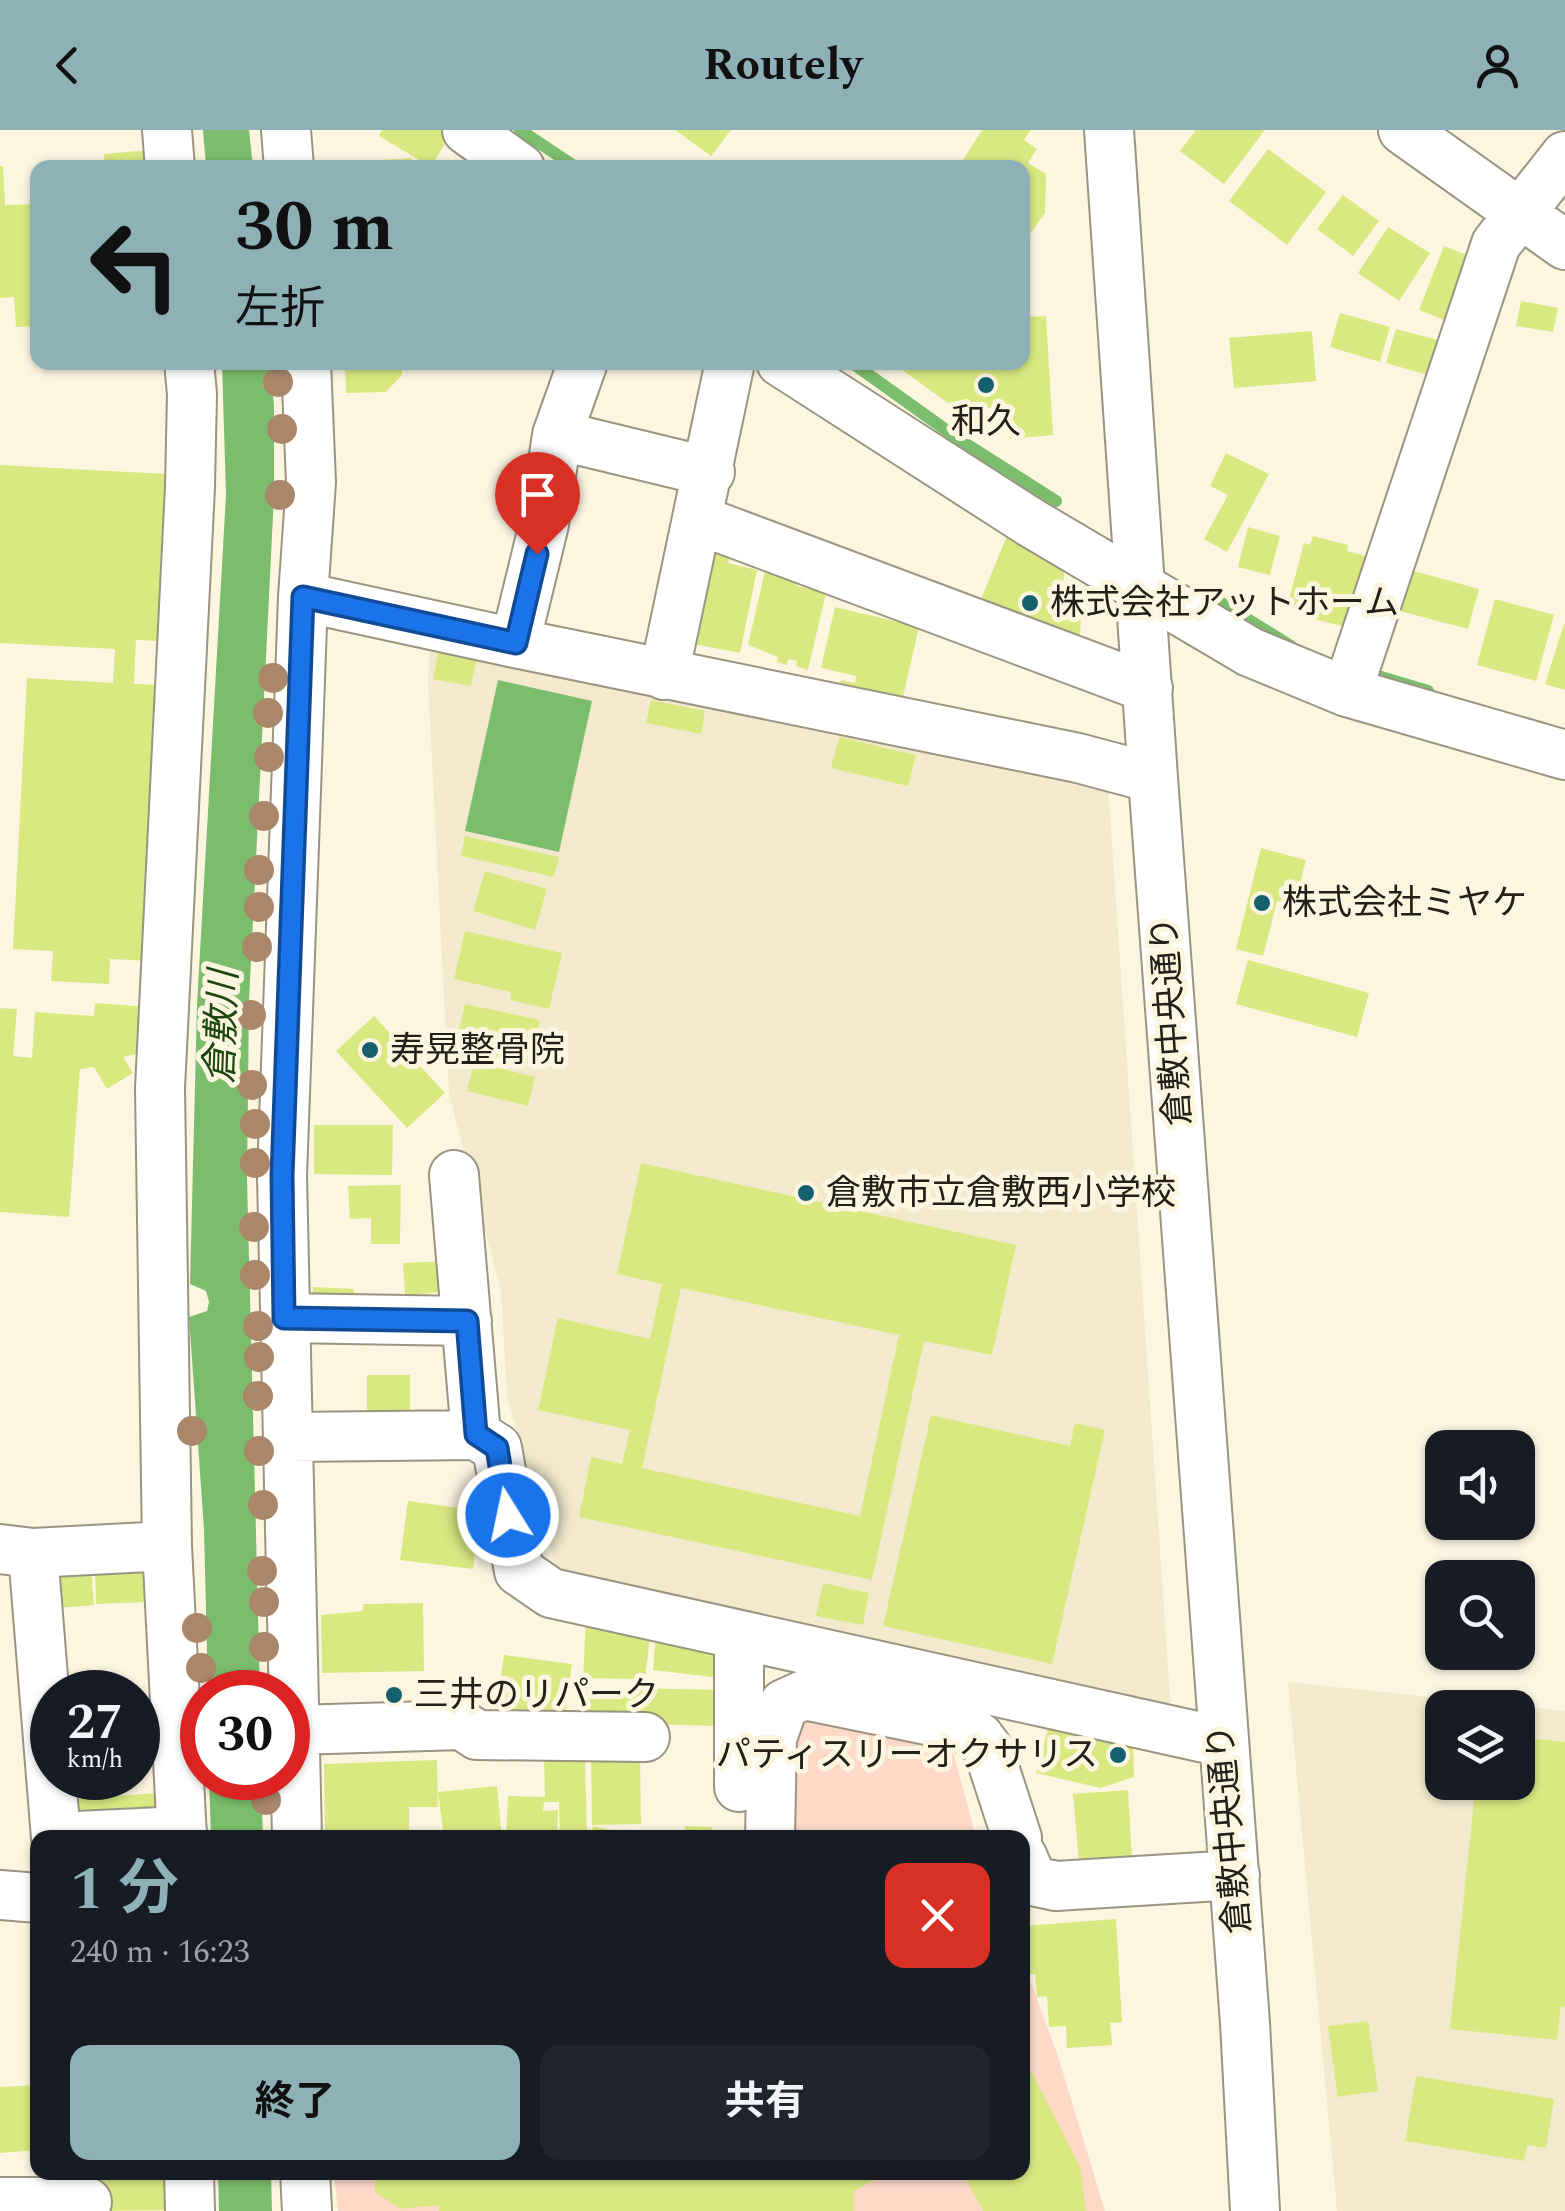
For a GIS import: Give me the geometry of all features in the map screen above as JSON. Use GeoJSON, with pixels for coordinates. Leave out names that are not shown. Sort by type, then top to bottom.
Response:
{"type":"FeatureCollection","features":[{"type":"Feature","properties":{"kind":"street"},"geometry":{"type":"LineString","coordinates":[[167,130],[169,160]]}},
{"type":"Feature","properties":{"kind":"street"},"geometry":{"type":"LineString","coordinates":[[286,130],[288,160]]}},
{"type":"Feature","properties":{"kind":"street"},"geometry":{"type":"LineString","coordinates":[[467,130],[509,160]]}},
{"type":"Feature","properties":{"kind":"street","name":"倉敷中央通り"},"geometry":{"type":"LineString","coordinates":[[1109,130],[1255,2211]]}},
{"type":"Feature","properties":{"kind":"street"},"geometry":{"type":"LineString","coordinates":[[1403,130],[1455,193],[1510,225],[1561,267]]}},
{"type":"Feature","properties":{"kind":"street"},"geometry":{"type":"LineString","coordinates":[[1352,677],[1510,225],[1565,156]]}},
{"type":"Feature","properties":{"kind":"street"},"geometry":{"type":"LineString","coordinates":[[182,1830],[167,1546],[160,1088],[190,487],[190,370]]}},
{"type":"Feature","properties":{"kind":"street"},"geometry":{"type":"LineString","coordinates":[[294,1670],[282,1176],[310,482],[306,370]]}},
{"type":"Feature","properties":{"kind":"street"},"geometry":{"type":"LineString","coordinates":[[516,643],[544,524],[557,435],[581,370]]}},
{"type":"Feature","properties":{"kind":"street"},"geometry":{"type":"LineString","coordinates":[[664,676],[729,370]]}},
{"type":"Feature","properties":{"kind":"street"},"geometry":{"type":"LineString","coordinates":[[793,370],[1030,522],[1250,652],[1352,677],[1565,755]]}},
{"type":"Feature","properties":{"kind":"street"},"geometry":{"type":"LineString","coordinates":[[557,435],[710,472]]}},
{"type":"Feature","properties":{"kind":"street"},"geometry":{"type":"LineString","coordinates":[[699,520],[1148,688]]}},
{"type":"Feature","properties":{"kind":"street"},"geometry":{"type":"LineString","coordinates":[[303,597],[664,676],[1078,758],[1153,778]]}},
{"type":"Feature","properties":{"kind":"street"},"geometry":{"type":"LineString","coordinates":[[454,1175],[476,1434]]}},
{"type":"Feature","properties":{"kind":"street"},"geometry":{"type":"LineString","coordinates":[[284,1318],[467,1321]]}},
{"type":"Feature","properties":{"kind":"street"},"geometry":{"type":"LineString","coordinates":[[288,1437],[476,1434],[497,1448],[519,1571],[551,1593],[1223,1742]]}},
{"type":"Feature","properties":{"kind":"street"},"geometry":{"type":"LineString","coordinates":[[55,1830],[17,1551],[167,1546]]}},
{"type":"Feature","properties":{"kind":"street"},"geometry":{"type":"LineString","coordinates":[[738,1635],[738,1830]]}},
{"type":"Feature","properties":{"kind":"street"},"geometry":{"type":"LineString","coordinates":[[770,1830],[772,1738],[784,1704],[804,1696],[966,1728],[988,1749],[1013,1830]]}},
{"type":"Feature","properties":{"kind":"street"},"geometry":{"type":"LineString","coordinates":[[310,1730],[462,1725],[477,1735],[645,1737]]}},
{"type":"Feature","properties":{"kind":"street"},"geometry":{"type":"LineString","coordinates":[[301,1800],[303,1830]]}},
{"type":"Feature","properties":{"kind":"street"},"geometry":{"type":"LineString","coordinates":[[1030,1873],[1033,1880],[1056,1886],[1234,1875]]}},
{"type":"Feature","properties":{"kind":"street"},"geometry":{"type":"LineString","coordinates":[[0,1895],[30,1897]]}},
{"type":"Feature","properties":{"kind":"street"},"geometry":{"type":"LineString","coordinates":[[189,2180],[190,2211]]}},
{"type":"Feature","properties":{"kind":"street"},"geometry":{"type":"LineString","coordinates":[[305,2180],[307,2211]]}},
{"type":"Feature","properties":{"kind":"street"},"geometry":{"type":"LineString","coordinates":[[0,2202],[86,2195]]}},
{"type":"Feature","properties":{"kind":"shaded area","name":"倉敷市立倉敷西小学校"},"geometry":{"type":"Polygon","coordinates":[[[430,636],[1108,783],[1171,1712],[559,1578],[507,1396],[501,1291],[449,1095],[428,683],[430,636]]]}},
{"type":"Feature","properties":{"kind":"shaded area"},"geometry":{"type":"Polygon","coordinates":[[[1288,1682],[1425,1696],[1425,1800],[1535,1800],[1535,1708],[1565,1711],[1565,2211],[1337,2211],[1288,1682]]]}},
{"type":"Feature","properties":{"kind":"shaded area"},"geometry":{"type":"Polygon","coordinates":[[[798,1717],[951,1744],[974,1830],[783,1830],[798,1717]]]}},
{"type":"Feature","properties":{"kind":"shaded area"},"geometry":{"type":"Polygon","coordinates":[[[1030,1980],[1058,2056],[1105,2211],[338,2211],[335,2180],[1030,2180],[1030,1980]]]}},
{"type":"Feature","properties":{"kind":"water"},"geometry":{"type":"Polygon","coordinates":[[[203,130],[249,130],[252,160],[205,160],[203,130]]]}},
{"type":"Feature","properties":{"kind":"water","name":"倉敷川"},"geometry":{"type":"Polygon","coordinates":[[[222,370],[271,370],[274,495],[249,1001],[247,1178],[259,1670],[207,1670],[204,1529],[189,1317],[207,1311],[209,1302],[206,1291],[190,1284],[197,1005],[226,495],[222,370]]]}},
{"type":"Feature","properties":{"kind":"water"},"geometry":{"type":"Polygon","coordinates":[[[498,680],[592,701],[559,852],[465,831],[498,680]]]}},
{"type":"Feature","properties":{"kind":"water"},"geometry":{"type":"Polygon","coordinates":[[[210,1800],[262,1800],[263,1830],[211,1830],[210,1800]]]}},
{"type":"Feature","properties":{"kind":"water"},"geometry":{"type":"Polygon","coordinates":[[[218,2180],[271,2180],[272,2211],[219,2211],[218,2180]]]}},
{"type":"Feature","properties":{"kind":"building"},"geometry":{"type":"Polygon","coordinates":[[[382,130],[451,133],[435,160],[419,160],[379,136],[382,130]]]}},
{"type":"Feature","properties":{"kind":"building"},"geometry":{"type":"Polygon","coordinates":[[[675,130],[731,130],[711,156],[675,130]]]}},
{"type":"Feature","properties":{"kind":"building"},"geometry":{"type":"Polygon","coordinates":[[[982,130],[1031,130],[1024,140],[1037,149],[1030,160],[963,160],[982,130]]]}},
{"type":"Feature","properties":{"kind":"building"},"geometry":{"type":"Polygon","coordinates":[[[1196,130],[1265,130],[1224,184],[1180,151],[1196,130]]]}},
{"type":"Feature","properties":{"kind":"building"},"geometry":{"type":"Polygon","coordinates":[[[1268,149],[1326,192],[1287,245],[1229,201],[1268,149]]]}},
{"type":"Feature","properties":{"kind":"building"},"geometry":{"type":"Polygon","coordinates":[[[150,150],[151,160],[104,160],[104,154],[150,150]]]}},
{"type":"Feature","properties":{"kind":"building"},"geometry":{"type":"Polygon","coordinates":[[[1030,164],[1046,174],[1045,213],[1030,234],[1030,164]]]}},
{"type":"Feature","properties":{"kind":"building"},"geometry":{"type":"Polygon","coordinates":[[[3,166],[5,205],[30,204],[30,326],[16,327],[14,297],[0,298],[3,166]]]}},
{"type":"Feature","properties":{"kind":"building"},"geometry":{"type":"Polygon","coordinates":[[[1343,195],[1379,221],[1353,256],[1317,229],[1343,195]]]}},
{"type":"Feature","properties":{"kind":"building"},"geometry":{"type":"Polygon","coordinates":[[[1388,227],[1430,253],[1399,301],[1358,273],[1388,227]]]}},
{"type":"Feature","properties":{"kind":"building"},"geometry":{"type":"Polygon","coordinates":[[[1444,246],[1482,261],[1457,325],[1419,310],[1444,246]]]}},
{"type":"Feature","properties":{"kind":"building"},"geometry":{"type":"Polygon","coordinates":[[[1521,301],[1558,308],[1553,332],[1516,326],[1521,301]]]}},
{"type":"Feature","properties":{"kind":"building"},"geometry":{"type":"Polygon","coordinates":[[[1340,313],[1390,327],[1380,362],[1330,347],[1340,313]]]}},
{"type":"Feature","properties":{"kind":"building","name":"和久"},"geometry":{"type":"Polygon","coordinates":[[[1046,316],[1053,435],[1010,439],[999,406],[962,413],[902,370],[1030,370],[1030,317],[1046,316]]]}},
{"type":"Feature","properties":{"kind":"building"},"geometry":{"type":"Polygon","coordinates":[[[1396,329],[1445,342],[1435,377],[1386,363],[1396,329]]]}},
{"type":"Feature","properties":{"kind":"building"},"geometry":{"type":"Polygon","coordinates":[[[1312,331],[1316,381],[1234,388],[1229,338],[1312,331]]]}},
{"type":"Feature","properties":{"kind":"building"},"geometry":{"type":"Polygon","coordinates":[[[345,370],[402,370],[386,392],[346,393],[345,370]]]}},
{"type":"Feature","properties":{"kind":"building"},"geometry":{"type":"Polygon","coordinates":[[[1226,453],[1269,474],[1227,552],[1204,539],[1228,495],[1210,486],[1226,453]]]}},
{"type":"Feature","properties":{"kind":"building"},"geometry":{"type":"Polygon","coordinates":[[[0,465],[165,474],[157,641],[136,640],[134,684],[161,685],[148,961],[110,959],[109,984],[51,981],[53,951],[13,949],[27,678],[113,683],[115,649],[0,643],[0,465]]]}},
{"type":"Feature","properties":{"kind":"building"},"geometry":{"type":"Polygon","coordinates":[[[1248,527],[1280,536],[1270,575],[1238,567],[1248,527]]]}},
{"type":"Feature","properties":{"kind":"building","name":"株式会社アットホーム"},"geometry":{"type":"Polygon","coordinates":[[[1008,533],[1065,556],[1063,591],[1082,592],[1079,657],[975,614],[1008,533]]]}},
{"type":"Feature","properties":{"kind":"building"},"geometry":{"type":"Polygon","coordinates":[[[1313,536],[1348,545],[1347,551],[1376,559],[1357,630],[1302,616],[1303,611],[1287,607],[1304,543],[1310,545],[1313,536]]]}},
{"type":"Feature","properties":{"kind":"building"},"geometry":{"type":"Polygon","coordinates":[[[705,550],[730,556],[728,563],[757,570],[740,653],[679,641],[705,550]]]}},
{"type":"Feature","properties":{"kind":"building"},"geometry":{"type":"Polygon","coordinates":[[[1396,566],[1479,589],[1468,629],[1385,607],[1396,566]]]}},
{"type":"Feature","properties":{"kind":"building"},"geometry":{"type":"Polygon","coordinates":[[[765,571],[798,579],[797,586],[826,593],[808,670],[796,666],[797,661],[788,659],[787,665],[777,662],[778,657],[748,645],[765,571]]]}},
{"type":"Feature","properties":{"kind":"building"},"geometry":{"type":"Polygon","coordinates":[[[1495,599],[1554,615],[1536,681],[1477,665],[1495,599]]]}},
{"type":"Feature","properties":{"kind":"building"},"geometry":{"type":"Polygon","coordinates":[[[835,607],[919,627],[900,710],[837,695],[841,680],[855,683],[856,676],[821,668],[835,607]]]}},
{"type":"Feature","properties":{"kind":"building"},"geometry":{"type":"Polygon","coordinates":[[[1565,624],[1565,690],[1545,684],[1565,624]]]}},
{"type":"Feature","properties":{"kind":"building"},"geometry":{"type":"Polygon","coordinates":[[[439,649],[477,656],[471,686],[433,679],[439,649]]]}},
{"type":"Feature","properties":{"kind":"building"},"geometry":{"type":"Polygon","coordinates":[[[651,700],[705,711],[701,734],[646,723],[651,700]]]}},
{"type":"Feature","properties":{"kind":"building"},"geometry":{"type":"Polygon","coordinates":[[[839,737],[916,755],[908,786],[831,768],[839,737]]]}},
{"type":"Feature","properties":{"kind":"building"},"geometry":{"type":"Polygon","coordinates":[[[465,836],[559,857],[554,877],[461,856],[465,836]]]}},
{"type":"Feature","properties":{"kind":"building","name":"株式会社ミヤケ"},"geometry":{"type":"Polygon","coordinates":[[[1261,848],[1306,860],[1294,906],[1277,901],[1263,956],[1236,949],[1261,848]]]}},
{"type":"Feature","properties":{"kind":"building"},"geometry":{"type":"Polygon","coordinates":[[[485,871],[547,889],[535,930],[473,911],[485,871]]]}},
{"type":"Feature","properties":{"kind":"building"},"geometry":{"type":"Polygon","coordinates":[[[465,931],[562,953],[549,1009],[510,1000],[511,992],[454,979],[465,931]]]}},
{"type":"Feature","properties":{"kind":"building"},"geometry":{"type":"Polygon","coordinates":[[[1248,960],[1369,993],[1357,1037],[1236,1004],[1248,960]]]}},
{"type":"Feature","properties":{"kind":"building"},"geometry":{"type":"Polygon","coordinates":[[[95,1003],[150,1007],[147,1052],[123,1057],[133,1073],[107,1089],[94,1067],[80,1069],[69,1217],[0,1212],[0,1008],[17,1009],[13,1056],[32,1058],[35,1012],[94,1016],[95,1003]]]}},
{"type":"Feature","properties":{"kind":"building"},"geometry":{"type":"Polygon","coordinates":[[[465,1004],[540,1020],[530,1064],[455,1048],[465,1004]]]}},
{"type":"Feature","properties":{"kind":"building"},"geometry":{"type":"Polygon","coordinates":[[[374,1016],[445,1093],[407,1128],[336,1051],[374,1016]]]}},
{"type":"Feature","properties":{"kind":"building"},"geometry":{"type":"Polygon","coordinates":[[[474,1062],[535,1077],[528,1106],[467,1091],[474,1062]]]}},
{"type":"Feature","properties":{"kind":"building"},"geometry":{"type":"Polygon","coordinates":[[[314,1125],[393,1125],[392,1175],[314,1174],[314,1125]]]}},
{"type":"Feature","properties":{"kind":"building"},"geometry":{"type":"Polygon","coordinates":[[[641,1163],[1016,1245],[992,1355],[924,1341],[872,1580],[579,1517],[591,1457],[622,1464],[630,1430],[538,1410],[558,1318],[650,1339],[662,1284],[617,1274],[641,1163]],[[681,1288],[642,1468],[860,1516],[899,1335],[681,1288]]]}},
{"type":"Feature","properties":{"kind":"building"},"geometry":{"type":"Polygon","coordinates":[[[401,1185],[400,1244],[371,1244],[371,1218],[350,1219],[348,1186],[401,1185]]]}},
{"type":"Feature","properties":{"kind":"building"},"geometry":{"type":"Polygon","coordinates":[[[445,1261],[447,1292],[405,1295],[403,1263],[445,1261]]]}},
{"type":"Feature","properties":{"kind":"building"},"geometry":{"type":"Polygon","coordinates":[[[313,1287],[354,1289],[352,1317],[311,1314],[313,1287]]]}},
{"type":"Feature","properties":{"kind":"building"},"geometry":{"type":"Polygon","coordinates":[[[367,1375],[410,1375],[410,1421],[367,1420],[367,1375]]]}},
{"type":"Feature","properties":{"kind":"building"},"geometry":{"type":"Polygon","coordinates":[[[931,1415],[1070,1446],[1075,1423],[1105,1430],[1052,1664],[883,1626],[931,1415]]]}},
{"type":"Feature","properties":{"kind":"building"},"geometry":{"type":"Polygon","coordinates":[[[408,1501],[480,1511],[473,1569],[400,1560],[408,1501]]]}},
{"type":"Feature","properties":{"kind":"building"},"geometry":{"type":"Polygon","coordinates":[[[150,1564],[149,1602],[96,1604],[95,1566],[150,1564]]]}},
{"type":"Feature","properties":{"kind":"building"},"geometry":{"type":"Polygon","coordinates":[[[91,1569],[94,1605],[46,1609],[43,1571],[91,1569]]]}},
{"type":"Feature","properties":{"kind":"building"},"geometry":{"type":"Polygon","coordinates":[[[823,1583],[869,1593],[863,1625],[816,1616],[823,1583]]]}},
{"type":"Feature","properties":{"kind":"building"},"geometry":{"type":"Polygon","coordinates":[[[423,1603],[424,1671],[322,1673],[321,1615],[363,1611],[363,1604],[423,1603]]]}},
{"type":"Feature","properties":{"kind":"building"},"geometry":{"type":"Polygon","coordinates":[[[586,1619],[650,1637],[645,1679],[583,1678],[586,1619]]]}},
{"type":"Feature","properties":{"kind":"building"},"geometry":{"type":"Polygon","coordinates":[[[656,1630],[722,1650],[721,1678],[653,1670],[656,1630]]]}},
{"type":"Feature","properties":{"kind":"building"},"geometry":{"type":"Polygon","coordinates":[[[504,1655],[572,1664],[563,1730],[495,1721],[504,1655]]]}},
{"type":"Feature","properties":{"kind":"building"},"geometry":{"type":"Polygon","coordinates":[[[581,1687],[719,1690],[718,1726],[580,1722],[581,1687]]]}},
{"type":"Feature","properties":{"kind":"building"},"geometry":{"type":"Polygon","coordinates":[[[1051,1718],[1133,1738],[1134,1777],[1101,1788],[1036,1773],[1051,1718]]]}},
{"type":"Feature","properties":{"kind":"building"},"geometry":{"type":"Polygon","coordinates":[[[1535,1739],[1565,1742],[1565,2007],[1561,2006],[1557,2040],[1450,2029],[1474,1800],[1535,1800],[1535,1739]]]}},
{"type":"Feature","properties":{"kind":"building"},"geometry":{"type":"Polygon","coordinates":[[[640,1755],[641,1824],[592,1825],[591,1756],[640,1755]]]}},
{"type":"Feature","properties":{"kind":"building"},"geometry":{"type":"Polygon","coordinates":[[[585,1757],[587,1830],[560,1830],[559,1802],[544,1802],[543,1811],[558,1810],[557,1830],[506,1830],[508,1796],[545,1797],[544,1759],[585,1757]]]}},
{"type":"Feature","properties":{"kind":"building"},"geometry":{"type":"Polygon","coordinates":[[[437,1760],[438,1807],[409,1807],[409,1830],[325,1830],[324,1764],[437,1760]]]}},
{"type":"Feature","properties":{"kind":"building"},"geometry":{"type":"Polygon","coordinates":[[[497,1786],[501,1830],[443,1830],[438,1792],[497,1786]]]}},
{"type":"Feature","properties":{"kind":"building"},"geometry":{"type":"Polygon","coordinates":[[[1128,1790],[1132,1859],[1079,1862],[1073,1794],[1128,1790]]]}},
{"type":"Feature","properties":{"kind":"building"},"geometry":{"type":"Polygon","coordinates":[[[62,1800],[158,1800],[160,1825],[64,1830],[62,1800]]]}},
{"type":"Feature","properties":{"kind":"building"},"geometry":{"type":"Polygon","coordinates":[[[685,1826],[712,1827],[712,1830],[685,1830],[685,1826]]]}},
{"type":"Feature","properties":{"kind":"building"},"geometry":{"type":"Polygon","coordinates":[[[1116,1919],[1122,2022],[1110,2023],[1112,2045],[1067,2048],[1066,2026],[1049,2027],[1047,1996],[1037,1997],[1035,1974],[1030,1974],[1030,1925],[1116,1919]]]}},
{"type":"Feature","properties":{"kind":"building"},"geometry":{"type":"Polygon","coordinates":[[[1368,2021],[1378,2091],[1338,2097],[1328,2026],[1368,2021]]]}},
{"type":"Feature","properties":{"kind":"building"},"geometry":{"type":"Polygon","coordinates":[[[1030,2069],[1080,2167],[1086,2211],[983,2211],[966,2180],[1030,2180],[1030,2069]]]}},
{"type":"Feature","properties":{"kind":"building"},"geometry":{"type":"Polygon","coordinates":[[[1416,2076],[1554,2099],[1546,2148],[1527,2145],[1524,2161],[1405,2141],[1416,2076]]]}},
{"type":"Feature","properties":{"kind":"building"},"geometry":{"type":"Polygon","coordinates":[[[30,2085],[30,2151],[0,2153],[0,2087],[30,2085]]]}},
{"type":"Feature","properties":{"kind":"building"},"geometry":{"type":"Polygon","coordinates":[[[93,2180],[172,2180],[174,2210],[94,2211],[93,2180]]]}},
{"type":"Feature","properties":{"kind":"building"},"geometry":{"type":"Polygon","coordinates":[[[375,2180],[874,2180],[854,2191],[854,2211],[439,2211],[439,2205],[401,2209],[375,2192],[375,2180]]]}},
{"type":"Feature","properties":{"kind":"waterway"},"geometry":{"type":"LineString","coordinates":[[520,130],[565,160]]}},
{"type":"Feature","properties":{"kind":"waterway"},"geometry":{"type":"LineString","coordinates":[[862,370],[960,440],[1056,501]]}},
{"type":"Feature","properties":{"kind":"waterway"},"geometry":{"type":"LineString","coordinates":[[1215,599],[1291,646]]}},
{"type":"Feature","properties":{"kind":"waterway"},"geometry":{"type":"LineString","coordinates":[[1361,671],[1428,691]]}},
{"type":"Feature","properties":{"kind":"place","name":"和久"},"geometry":{"type":"Point","coordinates":[986,385]}},
{"type":"Feature","properties":{"kind":"place","name":"株式会社アットホーム"},"geometry":{"type":"Point","coordinates":[1030,603]}},
{"type":"Feature","properties":{"kind":"place","name":"株式会社ミヤケ"},"geometry":{"type":"Point","coordinates":[1262,903]}},
{"type":"Feature","properties":{"kind":"place","name":"寿晃整骨院"},"geometry":{"type":"Point","coordinates":[370,1050]}},
{"type":"Feature","properties":{"kind":"place","name":"倉敷市立倉敷西小学校"},"geometry":{"type":"Point","coordinates":[806,1193]}},
{"type":"Feature","properties":{"kind":"place","name":"三井のリパーク"},"geometry":{"type":"Point","coordinates":[394,1695]}},
{"type":"Feature","properties":{"kind":"place","name":"パティスリーオクサリス"},"geometry":{"type":"Point","coordinates":[1118,1755]}},
{"type":"Feature","properties":{"kind":"route"},"geometry":{"type":"LineString","coordinates":[[508,1515],[497,1448],[476,1434],[467,1321],[284,1318],[282,1176],[288,971],[303,597],[516,643],[537,554]]}}]}
